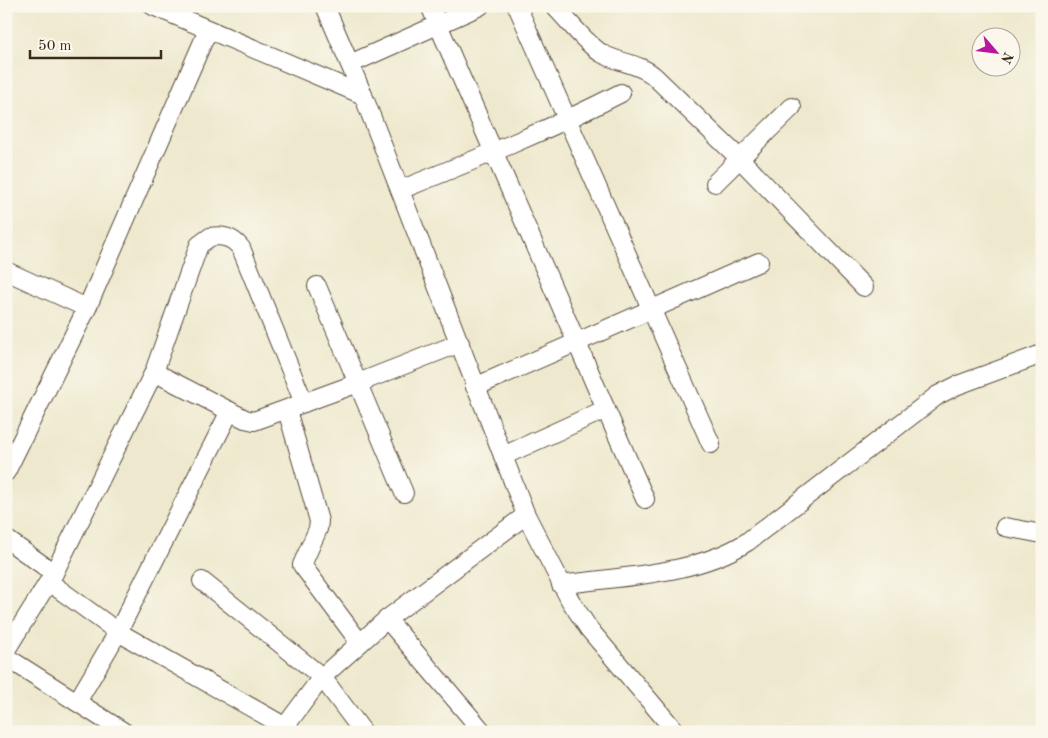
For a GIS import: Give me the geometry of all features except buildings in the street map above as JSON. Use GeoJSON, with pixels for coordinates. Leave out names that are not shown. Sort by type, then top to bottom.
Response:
{"type":"FeatureCollection","features":[{"type":"Feature","properties":{"kind":"street"},"geometry":{"type":"LineString","coordinates":[[153,6],[363,95]]}},
{"type":"Feature","properties":{"kind":"street"},"geometry":{"type":"LineString","coordinates":[[325,6],[363,95],[526,515],[561,585],[589,628],[676,732]]}},
{"type":"Feature","properties":{"kind":"street"},"geometry":{"type":"LineString","coordinates":[[430,6],[645,499]]}},
{"type":"Feature","properties":{"kind":"street"},"geometry":{"type":"LineString","coordinates":[[350,64],[480,6]]}},
{"type":"Feature","properties":{"kind":"street"},"geometry":{"type":"LineString","coordinates":[[517,6],[711,444]]}},
{"type":"Feature","properties":{"kind":"street"},"geometry":{"type":"LineString","coordinates":[[554,6],[596,50],[610,58],[648,71],[739,158],[864,287]]}},
{"type":"Feature","properties":{"kind":"street"},"geometry":{"type":"LineString","coordinates":[[9,461],[87,308],[208,30]]}},
{"type":"Feature","properties":{"kind":"street"},"geometry":{"type":"LineString","coordinates":[[400,190],[494,153],[568,120],[621,93]]}},
{"type":"Feature","properties":{"kind":"street"},"geometry":{"type":"LineString","coordinates":[[715,183],[792,107]]}},
{"type":"Feature","properties":{"kind":"street"},"geometry":{"type":"LineString","coordinates":[[9,639],[51,578],[154,372],[200,245],[210,237],[220,236],[236,241],[241,248],[304,403]]}},
{"type":"Feature","properties":{"kind":"street"},"geometry":{"type":"LineString","coordinates":[[475,387],[759,262]]}},
{"type":"Feature","properties":{"kind":"street"},"geometry":{"type":"LineString","coordinates":[[6,271],[87,308]]}},
{"type":"Feature","properties":{"kind":"street"},"geometry":{"type":"LineString","coordinates":[[317,286],[404,493]]}},
{"type":"Feature","properties":{"kind":"street"},"geometry":{"type":"LineString","coordinates":[[154,372],[230,411],[254,421],[460,343]]}},
{"type":"Feature","properties":{"kind":"street"},"geometry":{"type":"LineString","coordinates":[[561,585],[685,567],[709,562],[730,553],[747,542],[938,395],[958,385],[1042,354]]}},
{"type":"Feature","properties":{"kind":"street"},"geometry":{"type":"LineString","coordinates":[[503,456],[606,409]]}},
{"type":"Feature","properties":{"kind":"street"},"geometry":{"type":"LineString","coordinates":[[287,410],[319,521],[318,529],[302,565],[360,643]]}},
{"type":"Feature","properties":{"kind":"street"},"geometry":{"type":"LineString","coordinates":[[77,702],[118,632],[230,411]]}},
{"type":"Feature","properties":{"kind":"street"},"geometry":{"type":"LineString","coordinates":[[6,539],[118,632],[283,729],[322,677],[387,619],[526,515]]}},
{"type":"Feature","properties":{"kind":"street"},"geometry":{"type":"LineString","coordinates":[[1005,527],[1042,534]]}},
{"type":"Feature","properties":{"kind":"street"},"geometry":{"type":"LineString","coordinates":[[202,581],[322,677],[363,732]]}},
{"type":"Feature","properties":{"kind":"street"},"geometry":{"type":"LineString","coordinates":[[387,619],[483,732]]}},
{"type":"Feature","properties":{"kind":"street"},"geometry":{"type":"LineString","coordinates":[[6,657],[124,732]]}}]}
